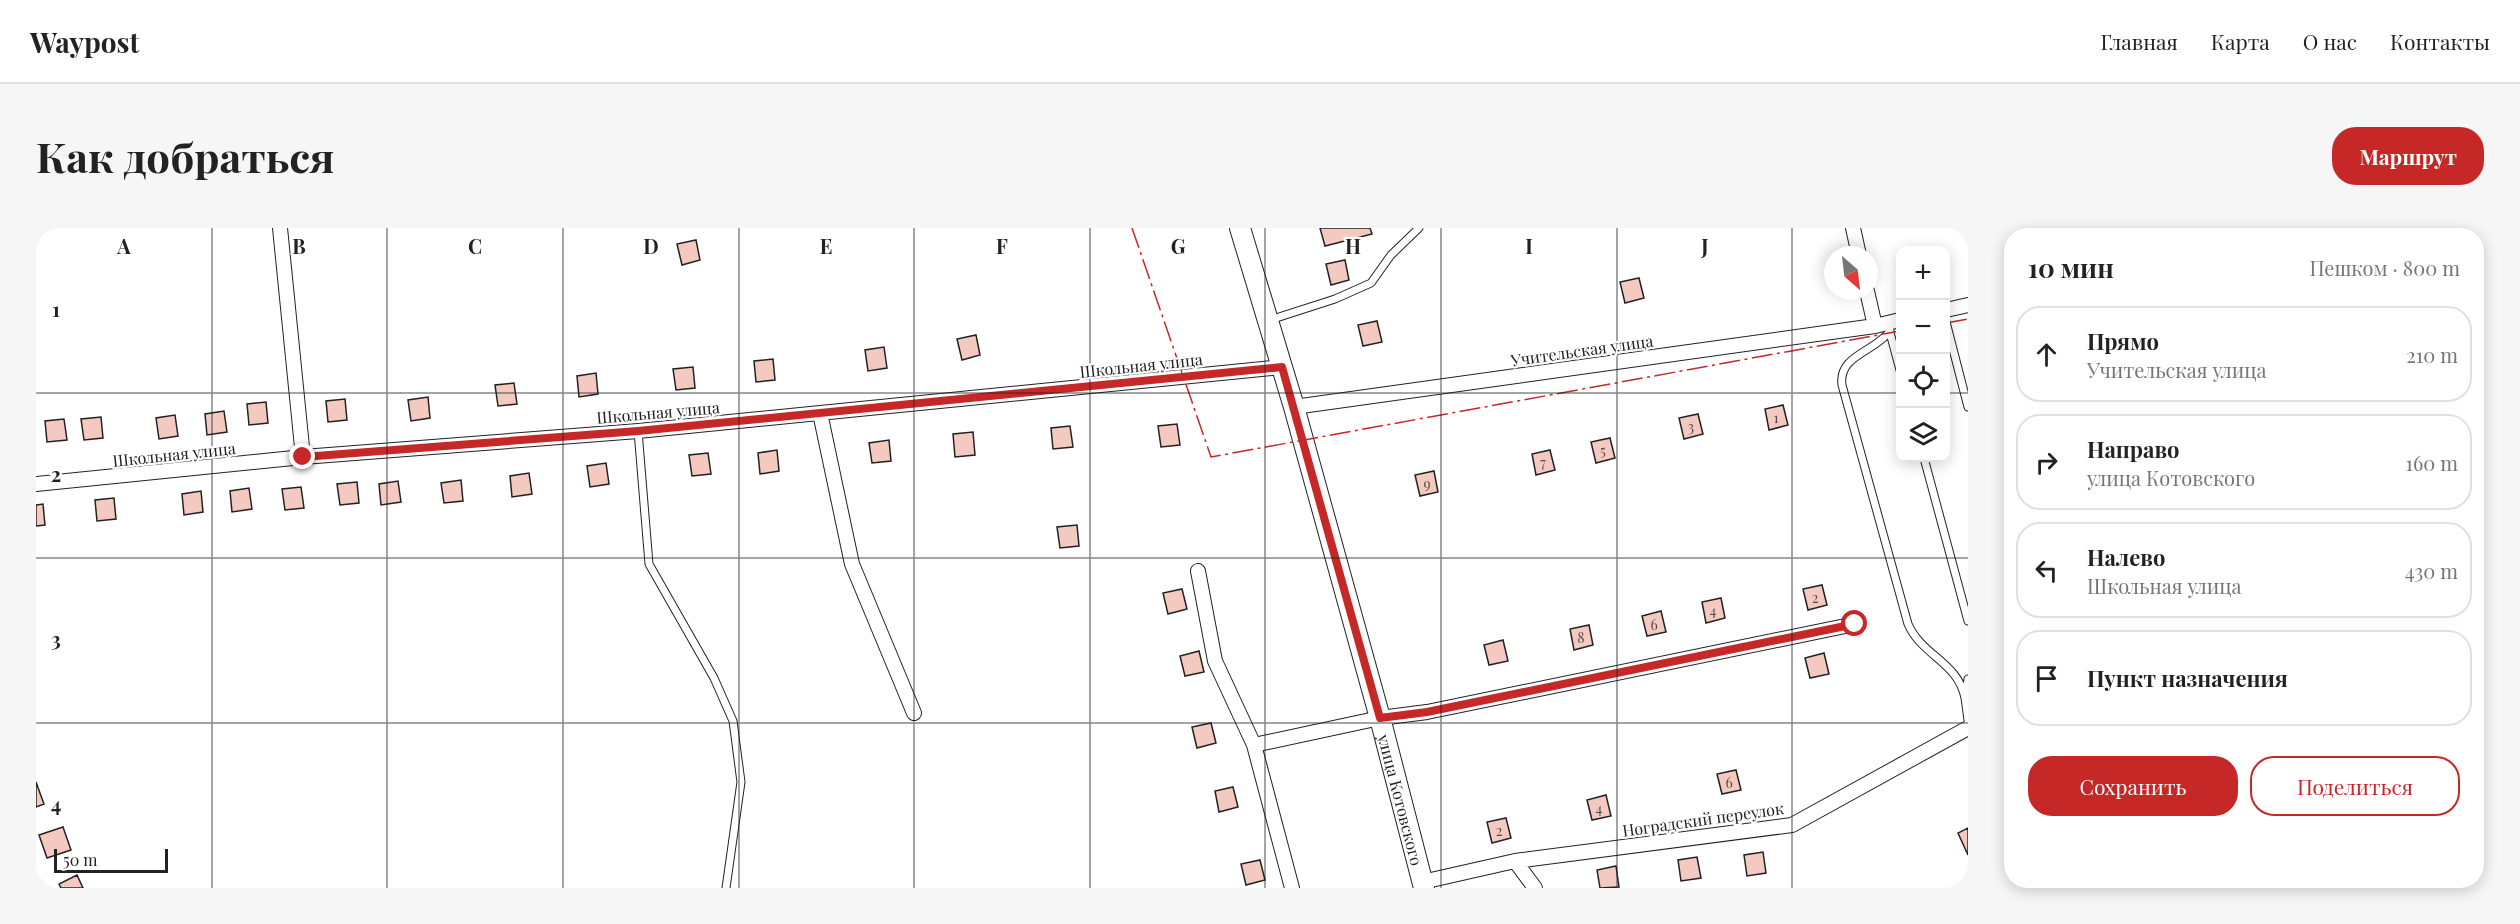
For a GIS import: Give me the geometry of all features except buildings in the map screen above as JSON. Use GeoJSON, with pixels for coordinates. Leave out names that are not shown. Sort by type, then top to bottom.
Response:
{"type":"FeatureCollection","features":[{"type":"Feature","properties":{"kind":"main road","name":"улица Котовского"},"geometry":{"type":"LineString","coordinates":[[1240,228],[1294,407],[1380,718],[1423,885]]}},
{"type":"Feature","properties":{"kind":"street"},"geometry":{"type":"LineString","coordinates":[[280,228],[303,457]]}},
{"type":"Feature","properties":{"kind":"street"},"geometry":{"type":"LineString","coordinates":[[1853,228],[1857,246]]}},
{"type":"Feature","properties":{"kind":"street"},"geometry":{"type":"LineString","coordinates":[[1873,300],[1888,325]]}},
{"type":"Feature","properties":{"kind":"street"},"geometry":{"type":"LineString","coordinates":[[1950,309],[1968,305]]}},
{"type":"Feature","properties":{"kind":"street","name":"Учительская улица"},"geometry":{"type":"LineString","coordinates":[[1294,407],[1888,325]]}},
{"type":"Feature","properties":{"kind":"street","name":"Школьная улица"},"geometry":{"type":"LineString","coordinates":[[36,484],[303,457],[638,431],[1282,367]]}},
{"type":"Feature","properties":{"kind":"street"},"geometry":{"type":"LineString","coordinates":[[820,413],[852,564],[914,712]]}},
{"type":"Feature","properties":{"kind":"street"},"geometry":{"type":"LineString","coordinates":[[1197,571],[1215,661],[1254,745],[1292,888]]}},
{"type":"Feature","properties":{"kind":"street"},"geometry":{"type":"LineString","coordinates":[[1254,745],[1855,624]]}},
{"type":"Feature","properties":{"kind":"street","name":"Ноградский переулок"},"geometry":{"type":"LineString","coordinates":[[1423,885],[1515,861],[1792,825],[1968,728]]}},
{"type":"Feature","properties":{"kind":"street"},"geometry":{"type":"LineString","coordinates":[[1515,861],[1535,888]]}},
{"type":"Feature","properties":{"kind":"lane"},"geometry":{"type":"LineString","coordinates":[[1268,321],[1335,300],[1371,283],[1391,255],[1419,228]]}},
{"type":"Feature","properties":{"kind":"lane"},"geometry":{"type":"LineString","coordinates":[[1888,325],[1896,355]]}},
{"type":"Feature","properties":{"kind":"lane"},"geometry":{"type":"LineString","coordinates":[[1888,325],[1881,342],[1851,359],[1844,366],[1841,374],[1842,385],[1908,624],[1913,636],[1955,674],[1962,687],[1968,720]]}},
{"type":"Feature","properties":{"kind":"lane"},"geometry":{"type":"LineString","coordinates":[[1950,337],[1968,407]]}},
{"type":"Feature","properties":{"kind":"lane"},"geometry":{"type":"LineString","coordinates":[[638,431],[649,564],[714,678],[733,721],[741,782],[726,888]]}},
{"type":"Feature","properties":{"kind":"lane"},"geometry":{"type":"LineString","coordinates":[[1925,462],[1968,621]]}},
{"type":"Feature","properties":{"kind":"lane"},"geometry":{"type":"LineString","coordinates":[[1965,698],[1968,679]]}},
{"type":"Feature","properties":{"kind":"power"},"geometry":{"type":"LineString","coordinates":[[1132,228],[1211,457],[1896,332]]}},
{"type":"Feature","properties":{"kind":"power"},"geometry":{"type":"LineString","coordinates":[[1950,322],[1968,319]]}},
{"type":"Feature","properties":{"kind":"route"},"geometry":{"type":"LineString","coordinates":[[303,457],[638,431],[1282,367],[1380,718],[1427,712],[1855,624]]}}]}
